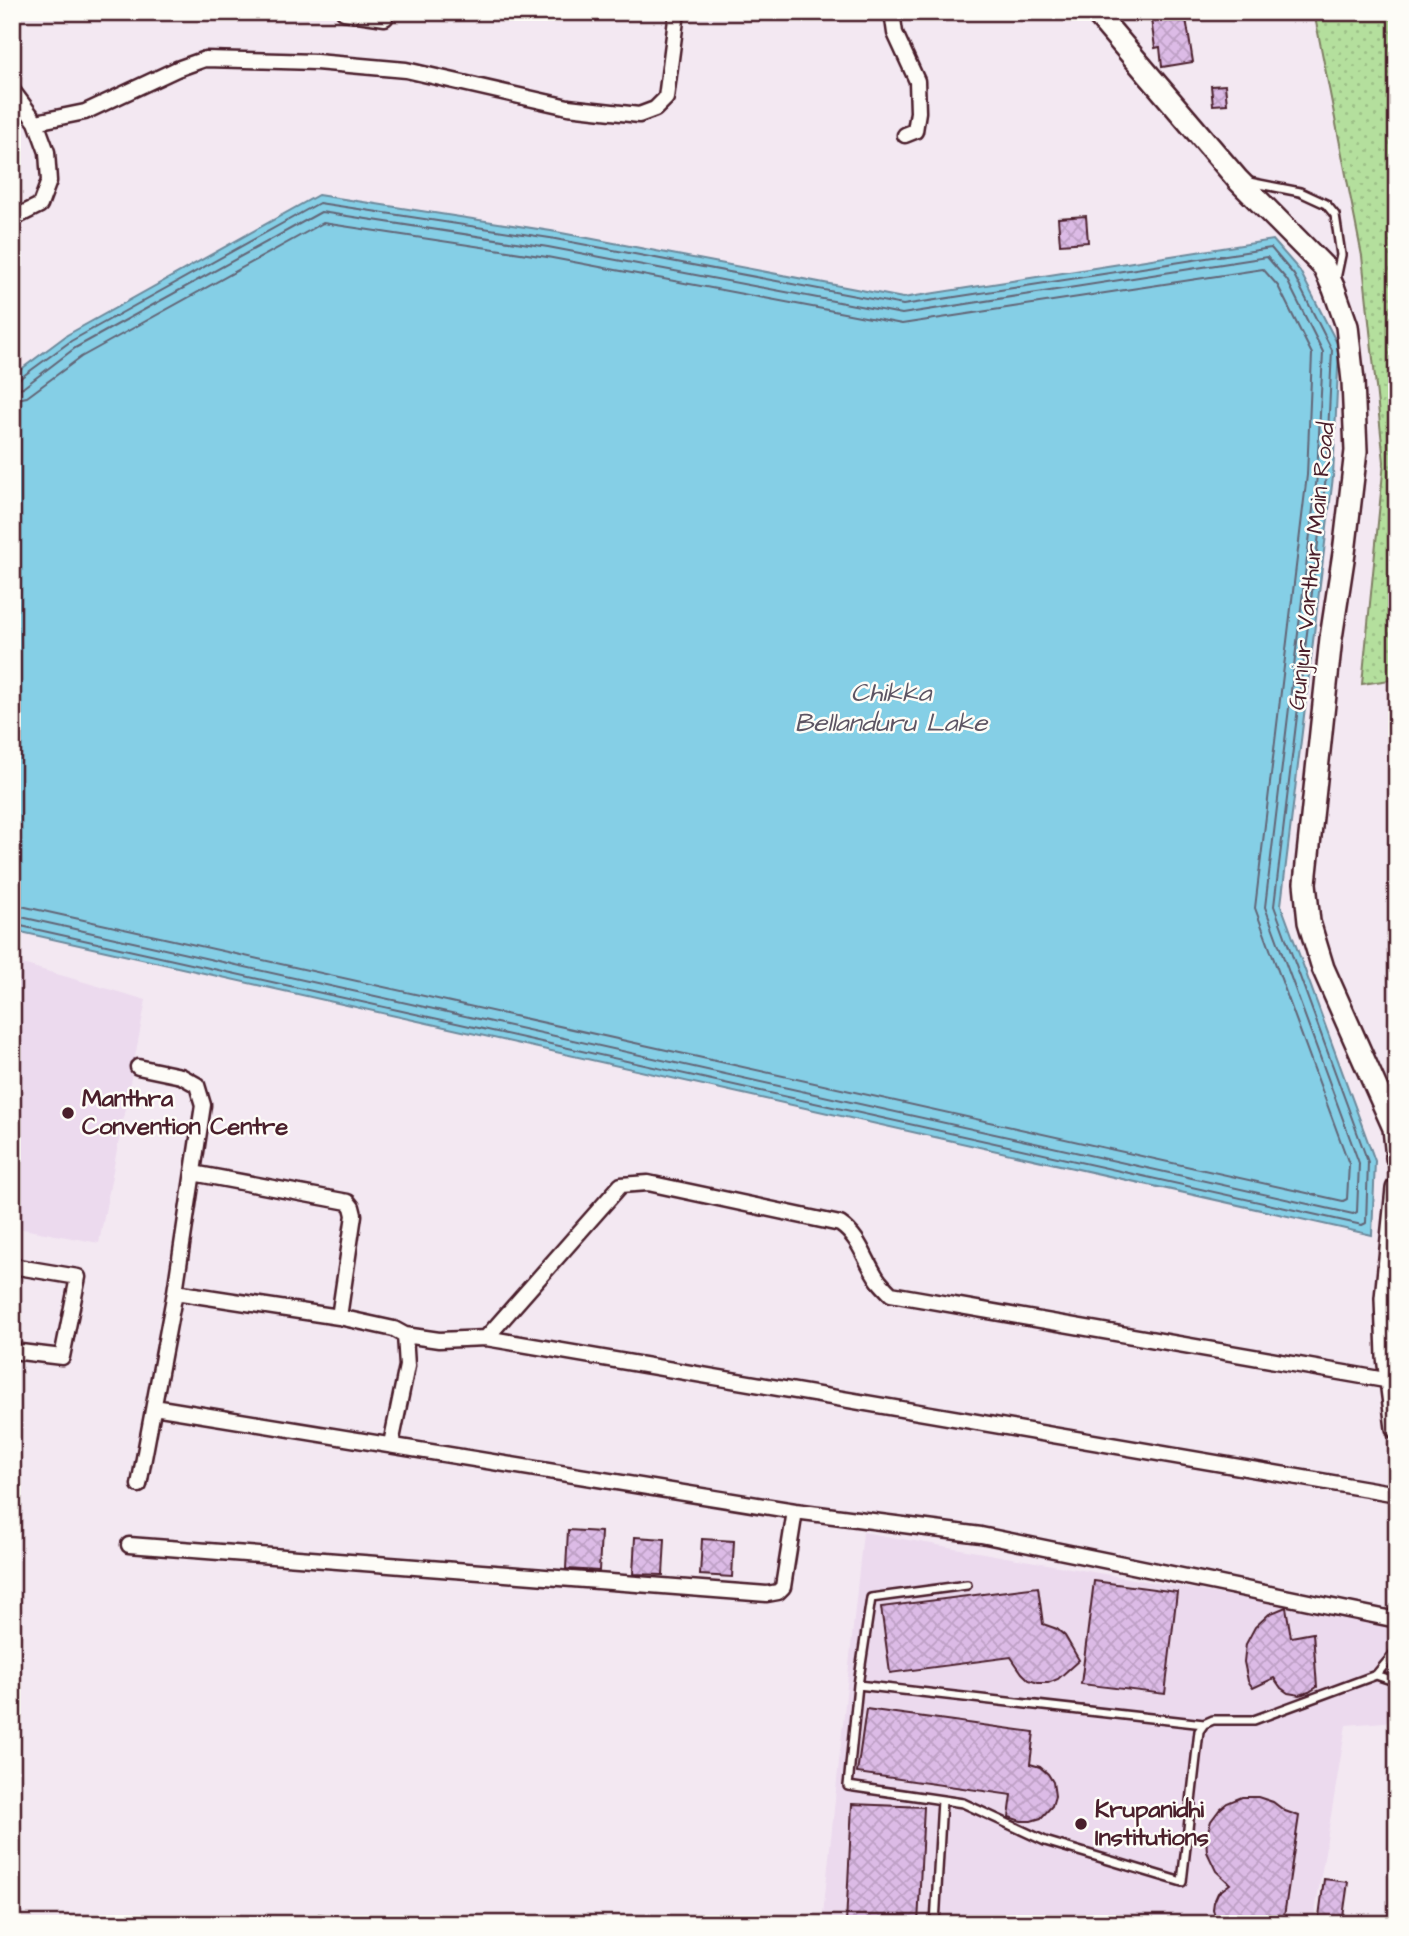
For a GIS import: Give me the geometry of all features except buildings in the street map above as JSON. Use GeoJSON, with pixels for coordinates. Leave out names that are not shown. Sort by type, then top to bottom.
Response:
{"type":"FeatureCollection","features":[{"type":"Feature","properties":{"kind":"main road","name":"Gunjur Varthur Main Road"},"geometry":{"type":"LineString","coordinates":[[1095,12],[1238,180],[1324,267],[1347,326],[1356,451],[1330,650],[1305,883],[1308,922],[1323,968],[1394,1128],[1397,1158]]}},
{"type":"Feature","properties":{"kind":"main road"},"geometry":{"type":"LineString","coordinates":[[1397,1189],[1386,1298],[1388,1357],[1394,1371],[1397,1428]]}},
{"type":"Feature","properties":{"kind":"street"},"geometry":{"type":"LineString","coordinates":[[344,12],[385,18]]}},
{"type":"Feature","properties":{"kind":"street"},"geometry":{"type":"LineString","coordinates":[[36,122],[85,112],[177,69],[205,59],[316,62],[406,70],[568,107],[639,115],[654,109],[666,98],[677,12]]}},
{"type":"Feature","properties":{"kind":"street"},"geometry":{"type":"LineString","coordinates":[[892,12],[895,33],[917,81],[918,112],[915,131],[905,135]]}},
{"type":"Feature","properties":{"kind":"street"},"geometry":{"type":"LineString","coordinates":[[12,90],[36,122],[47,152],[49,181],[40,205],[12,219]]}},
{"type":"Feature","properties":{"kind":"street"},"geometry":{"type":"LineString","coordinates":[[138,1067],[181,1076],[197,1085],[203,1105],[174,1292],[139,1485]]}},
{"type":"Feature","properties":{"kind":"street"},"geometry":{"type":"LineString","coordinates":[[193,1173],[348,1202],[354,1214],[339,1317]]}},
{"type":"Feature","properties":{"kind":"street"},"geometry":{"type":"LineString","coordinates":[[486,1338],[621,1185],[648,1183],[840,1224],[849,1230],[860,1245],[878,1280],[891,1294],[1394,1371]]}},
{"type":"Feature","properties":{"kind":"street"},"geometry":{"type":"LineString","coordinates":[[12,1266],[78,1277],[62,1357],[12,1351]]}},
{"type":"Feature","properties":{"kind":"street"},"geometry":{"type":"LineString","coordinates":[[174,1292],[339,1317],[394,1329],[405,1335],[439,1339],[486,1338],[1397,1494]]}},
{"type":"Feature","properties":{"kind":"street"},"geometry":{"type":"LineString","coordinates":[[391,1444],[407,1366],[405,1335]]}},
{"type":"Feature","properties":{"kind":"street"},"geometry":{"type":"LineString","coordinates":[[154,1407],[795,1511],[981,1535],[1397,1620]]}},
{"type":"Feature","properties":{"kind":"street"},"geometry":{"type":"LineString","coordinates":[[129,1545],[767,1594],[778,1592],[783,1587],[795,1511]]}},
{"type":"Feature","properties":{"kind":"lane"},"geometry":{"type":"LineString","coordinates":[[1238,180],[1300,192],[1326,204],[1335,215],[1341,255],[1334,289]]}},
{"type":"Feature","properties":{"kind":"lane"},"geometry":{"type":"LineString","coordinates":[[967,1585],[871,1598],[858,1685],[848,1786],[963,1803],[1045,1841],[1182,1882],[1199,1731],[1204,1724]]}},
{"type":"Feature","properties":{"kind":"lane"},"geometry":{"type":"LineString","coordinates":[[858,1685],[1204,1724],[1213,1720],[1254,1720],[1376,1675],[1397,1650]]}},
{"type":"Feature","properties":{"kind":"lane"},"geometry":{"type":"LineString","coordinates":[[1376,1675],[1397,1682]]}},
{"type":"Feature","properties":{"kind":"lane"},"geometry":{"type":"LineString","coordinates":[[935,1924],[942,1800]]}},
{"type":"Feature","properties":{"kind":"shaded area","name":"Manthra Convention Centre"},"geometry":{"type":"Polygon","coordinates":[[[12,961],[146,1000],[99,1243],[12,1227],[12,961]]]}},
{"type":"Feature","properties":{"kind":"shaded area","name":"Krupanidhi Institutions"},"geometry":{"type":"Polygon","coordinates":[[[863,1532],[1397,1625],[1397,1721],[1346,1725],[1313,1924],[822,1924],[863,1532]]]}},
{"type":"Feature","properties":{"kind":"green space"},"geometry":{"type":"Polygon","coordinates":[[[1314,12],[1397,12],[1397,679],[1362,684],[1384,462],[1362,256],[1314,12]]]}},
{"type":"Feature","properties":{"kind":"green space"},"geometry":{"type":"Polygon","coordinates":[[[319,1914],[378,1924],[317,1924],[319,1914]]]}},
{"type":"Feature","properties":{"kind":"water","name":"Chikka Bellanduru Lake"},"geometry":{"type":"Polygon","coordinates":[[[318,195],[551,231],[903,298],[1273,240],[1300,271],[1339,347],[1333,477],[1281,905],[1375,1161],[1372,1235],[12,930],[12,376],[67,335],[318,195]]]}},
{"type":"Feature","properties":{"kind":"place","name":"Manthra Convention Centre"},"geometry":{"type":"Point","coordinates":[68,1113]}},
{"type":"Feature","properties":{"kind":"place","name":"Krupanidhi Institutions"},"geometry":{"type":"Point","coordinates":[1081,1824]}}]}
